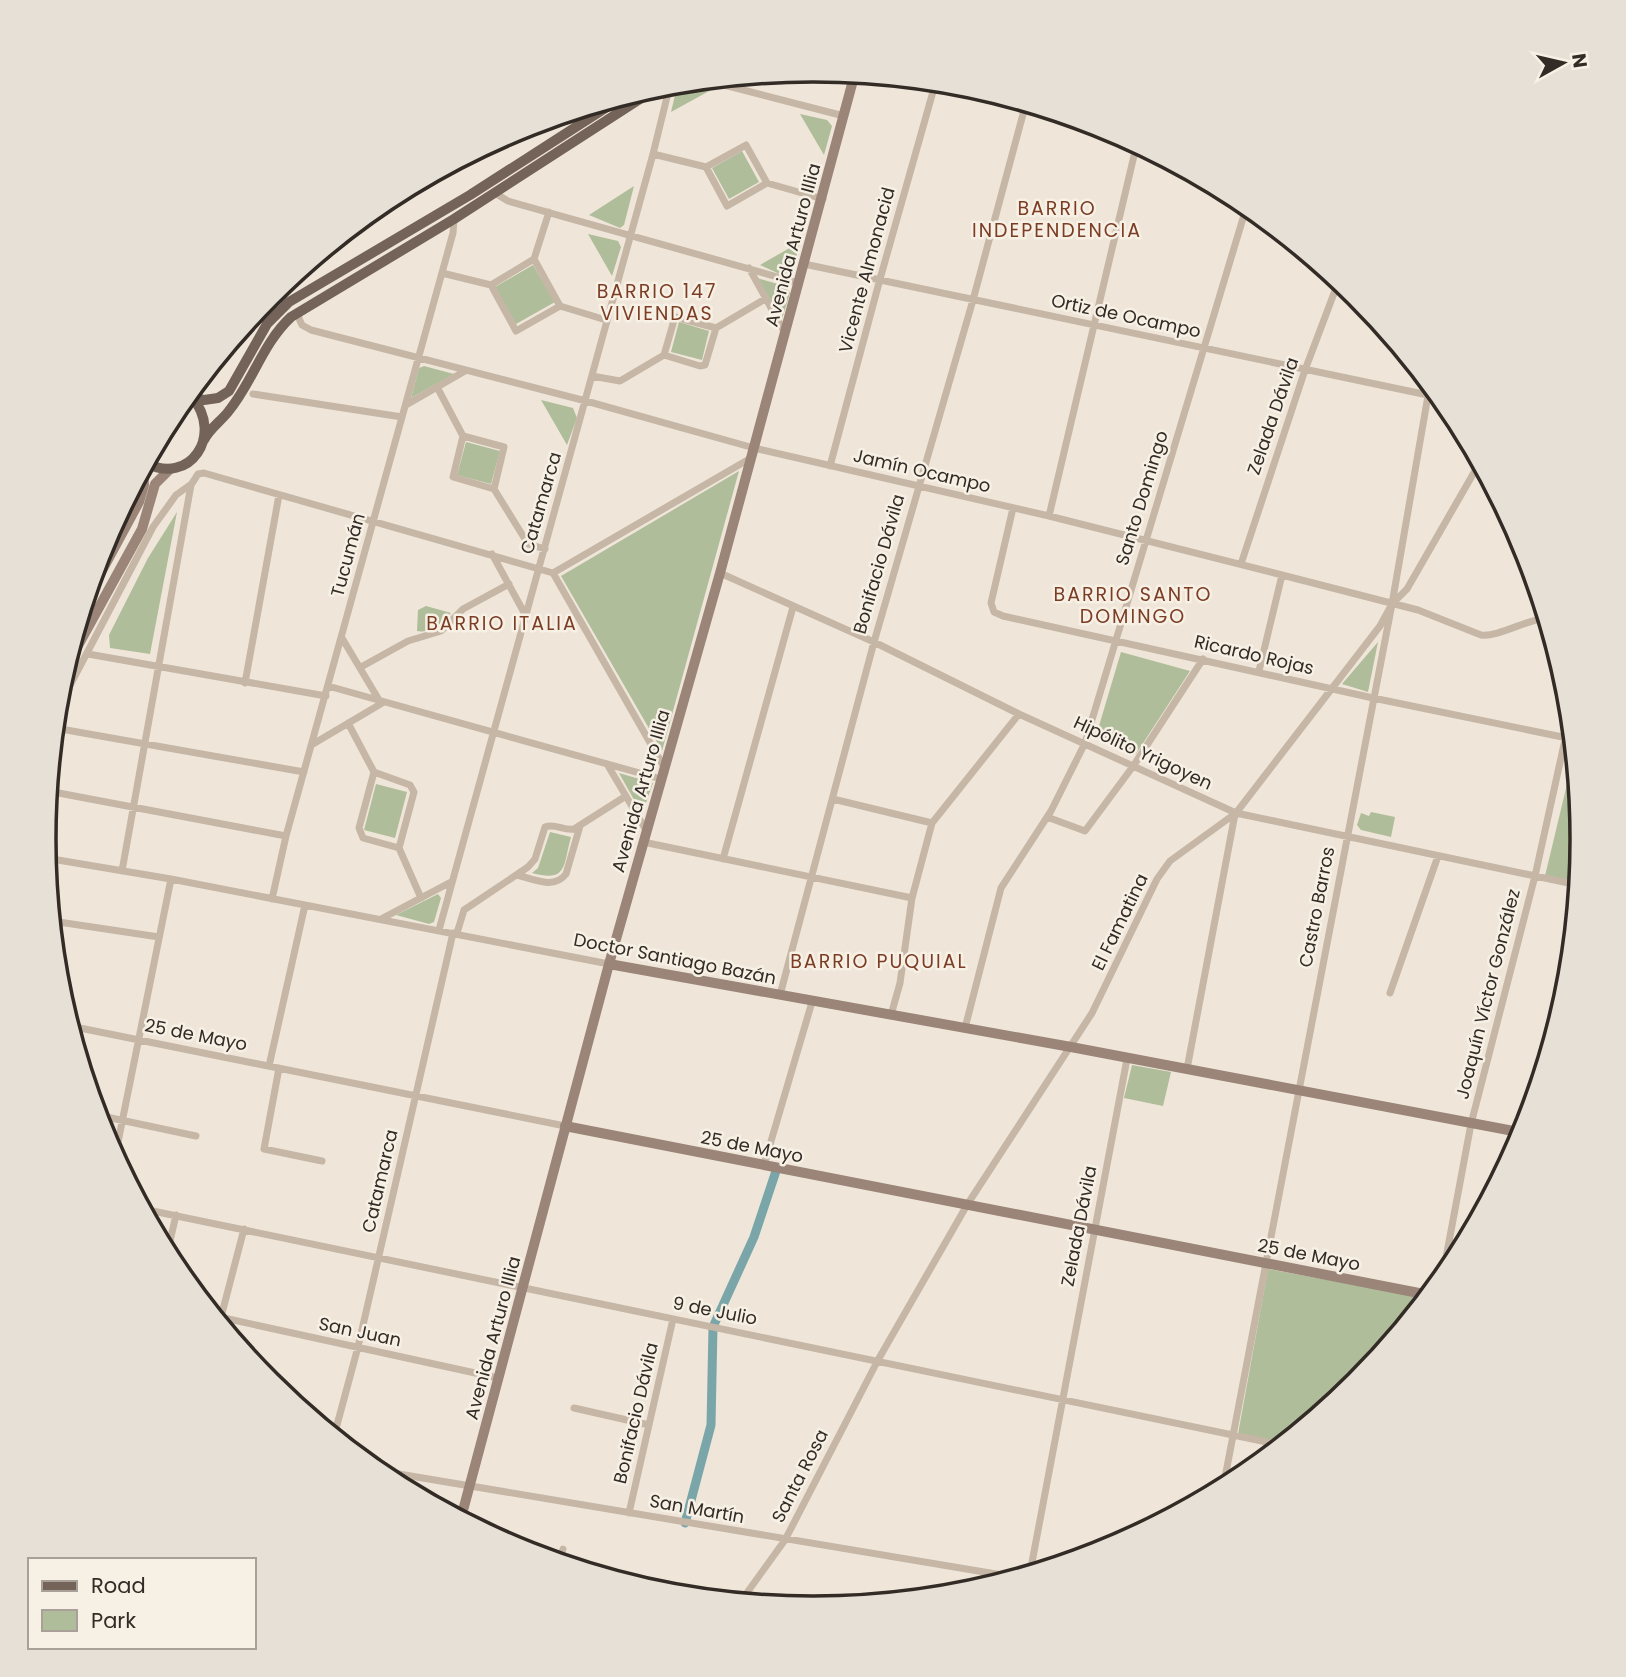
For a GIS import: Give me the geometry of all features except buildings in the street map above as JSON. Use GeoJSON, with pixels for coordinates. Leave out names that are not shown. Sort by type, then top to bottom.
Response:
{"type":"FeatureCollection","features":[{"type":"Feature","properties":{"kind":"main road","name":"Avenida Arturo Illia"},"geometry":{"type":"LineString","coordinates":[[463,1509],[609,964],[720,573],[853,83]]}},
{"type":"Feature","properties":{"kind":"main road"},"geometry":{"type":"LineString","coordinates":[[204,440],[214,425],[229,411],[278,330],[297,314],[454,219],[636,103]]}},
{"type":"Feature","properties":{"kind":"main road"},"geometry":{"type":"LineString","coordinates":[[198,398],[218,398],[229,391],[267,324],[289,302],[470,195],[597,113]]}},
{"type":"Feature","properties":{"kind":"main road"},"geometry":{"type":"LineString","coordinates":[[85,633],[142,529],[155,484],[170,469],[191,459],[201,448],[206,430],[204,415],[195,402]]}},
{"type":"Feature","properties":{"kind":"main road"},"geometry":{"type":"LineString","coordinates":[[153,467],[170,469]]}},
{"type":"Feature","properties":{"kind":"main road"},"geometry":{"type":"LineString","coordinates":[[115,546],[139,502],[144,485]]}},
{"type":"Feature","properties":{"kind":"main road","name":"Doctor Santiago Bazán"},"geometry":{"type":"LineString","coordinates":[[609,964],[1071,1047],[1511,1131]]}},
{"type":"Feature","properties":{"kind":"main road","name":"25 de Mayo"},"geometry":{"type":"LineString","coordinates":[[565,1126],[1418,1293]]}},
{"type":"Feature","properties":{"kind":"street"},"geometry":{"type":"LineString","coordinates":[[730,86],[844,116]]}},
{"type":"Feature","properties":{"kind":"street","name":"Vicente Almonacid"},"geometry":{"type":"LineString","coordinates":[[830,467],[933,91]]}},
{"type":"Feature","properties":{"kind":"street","name":"Catamarca"},"geometry":{"type":"LineString","coordinates":[[439,930],[586,401],[667,96]]}},
{"type":"Feature","properties":{"kind":"street","name":"Bonifacio Dávila"},"geometry":{"type":"LineString","coordinates":[[780,995],[874,642],[973,300],[1023,112]]}},
{"type":"Feature","properties":{"kind":"street"},"geometry":{"type":"LineString","coordinates":[[653,154],[706,167],[746,145],[767,183],[823,199]]}},
{"type":"Feature","properties":{"kind":"street"},"geometry":{"type":"LineString","coordinates":[[1049,516],[1135,154]]}},
{"type":"Feature","properties":{"kind":"street"},"geometry":{"type":"LineString","coordinates":[[706,167],[727,206],[767,183]]}},
{"type":"Feature","properties":{"kind":"street"},"geometry":{"type":"LineString","coordinates":[[495,193],[508,201],[799,283]]}},
{"type":"Feature","properties":{"kind":"street"},"geometry":{"type":"LineString","coordinates":[[442,273],[491,285],[534,259],[549,212]]}},
{"type":"Feature","properties":{"kind":"street","name":"Santo Domingo"},"geometry":{"type":"LineString","coordinates":[[965,1028],[1001,888],[1047,817],[1085,743],[1244,216]]}},
{"type":"Feature","properties":{"kind":"street","name":"Tucumán"},"geometry":{"type":"LineString","coordinates":[[272,899],[286,836],[419,358],[453,233],[454,219]]}},
{"type":"Feature","properties":{"kind":"street"},"geometry":{"type":"LineString","coordinates":[[534,259],[560,306],[606,320]]}},
{"type":"Feature","properties":{"kind":"street","name":"Ortiz de Ocampo"},"geometry":{"type":"LineString","coordinates":[[804,264],[1426,395]]}},
{"type":"Feature","properties":{"kind":"street"},"geometry":{"type":"LineString","coordinates":[[749,268],[785,333]]}},
{"type":"Feature","properties":{"kind":"street"},"geometry":{"type":"LineString","coordinates":[[491,285],[516,331],[560,306]]}},
{"type":"Feature","properties":{"kind":"street","name":"Zelada Dávila"},"geometry":{"type":"LineString","coordinates":[[1241,564],[1305,370],[1335,291]]}},
{"type":"Feature","properties":{"kind":"street"},"geometry":{"type":"LineString","coordinates":[[664,355],[700,366],[705,365],[716,328],[765,299]]}},
{"type":"Feature","properties":{"kind":"street","name":"Jamín Ocampo"},"geometry":{"type":"LineString","coordinates":[[297,314],[303,325],[310,330],[586,401],[753,453],[830,467],[1049,516],[1418,610],[1466,630],[1489,636],[1521,623],[1537,620]]}},
{"type":"Feature","properties":{"kind":"street"},"geometry":{"type":"LineString","coordinates":[[592,376],[620,381],[664,355],[675,317],[716,328]]}},
{"type":"Feature","properties":{"kind":"street"},"geometry":{"type":"LineString","coordinates":[[405,405],[466,370]]}},
{"type":"Feature","properties":{"kind":"street"},"geometry":{"type":"LineString","coordinates":[[437,387],[463,436],[453,477],[494,489],[528,544],[545,549]]}},
{"type":"Feature","properties":{"kind":"street"},"geometry":{"type":"LineString","coordinates":[[253,394],[402,417]]}},
{"type":"Feature","properties":{"kind":"street","name":"Castro Barros"},"geometry":{"type":"LineString","coordinates":[[1226,1473],[1392,604],[1428,397]]}},
{"type":"Feature","properties":{"kind":"street"},"geometry":{"type":"LineString","coordinates":[[463,436],[504,447],[494,489]]}},
{"type":"Feature","properties":{"kind":"street"},"geometry":{"type":"LineString","coordinates":[[553,573],[753,453]]}},
{"type":"Feature","properties":{"kind":"street","name":"El Famatina"},"geometry":{"type":"LineString","coordinates":[[878,1360],[967,1205],[1071,1047],[1108,982],[1152,889],[1170,861],[1236,813],[1380,626],[1392,604],[1407,589],[1475,471]]}},
{"type":"Feature","properties":{"kind":"street"},"geometry":{"type":"LineString","coordinates":[[122,871],[191,485],[198,474],[204,473],[373,520],[553,573],[664,767]]}},
{"type":"Feature","properties":{"kind":"street"},"geometry":{"type":"LineString","coordinates":[[73,680],[153,527],[176,495],[191,485]]}},
{"type":"Feature","properties":{"kind":"street"},"geometry":{"type":"LineString","coordinates":[[245,683],[279,495]]}},
{"type":"Feature","properties":{"kind":"street","name":"Ricardo Rojas"},"geometry":{"type":"LineString","coordinates":[[1013,508],[991,603],[994,612],[1003,616],[1331,689],[1563,737]]}},
{"type":"Feature","properties":{"kind":"street"},"geometry":{"type":"LineString","coordinates":[[491,553],[526,616]]}},
{"type":"Feature","properties":{"kind":"street","name":"Hipólito Yrigoyen"},"geometry":{"type":"LineString","coordinates":[[720,573],[874,642],[1019,714],[1236,813],[1568,884]]}},
{"type":"Feature","properties":{"kind":"street"},"geometry":{"type":"LineString","coordinates":[[1259,671],[1282,575]]}},
{"type":"Feature","properties":{"kind":"street"},"geometry":{"type":"LineString","coordinates":[[361,667],[408,641],[441,631],[464,609],[509,584]]}},
{"type":"Feature","properties":{"kind":"street"},"geometry":{"type":"LineString","coordinates":[[723,859],[793,607]]}},
{"type":"Feature","properties":{"kind":"street"},"geometry":{"type":"LineString","coordinates":[[342,638],[382,701]]}},
{"type":"Feature","properties":{"kind":"street"},"geometry":{"type":"LineString","coordinates":[[88,654],[326,696]]}},
{"type":"Feature","properties":{"kind":"street"},"geometry":{"type":"LineString","coordinates":[[1047,817],[1084,831],[1134,765],[1203,659]]}},
{"type":"Feature","properties":{"kind":"street"},"geometry":{"type":"LineString","coordinates":[[328,686],[661,779]]}},
{"type":"Feature","properties":{"kind":"street"},"geometry":{"type":"LineString","coordinates":[[313,745],[382,701]]}},
{"type":"Feature","properties":{"kind":"street"},"geometry":{"type":"LineString","coordinates":[[891,1015],[900,983],[912,898],[932,823],[1019,714]]}},
{"type":"Feature","properties":{"kind":"street"},"geometry":{"type":"LineString","coordinates":[[348,723],[374,772],[410,785],[414,792],[399,848],[421,898]]}},
{"type":"Feature","properties":{"kind":"street"},"geometry":{"type":"LineString","coordinates":[[64,730],[304,772]]}},
{"type":"Feature","properties":{"kind":"street","name":"Joaquín Víctor González"},"geometry":{"type":"LineString","coordinates":[[1447,1251],[1471,1124],[1565,754]]}},
{"type":"Feature","properties":{"kind":"street"},"geometry":{"type":"LineString","coordinates":[[606,764],[646,830]]}},
{"type":"Feature","properties":{"kind":"street"},"geometry":{"type":"LineString","coordinates":[[374,772],[359,828],[360,835],[399,848]]}},
{"type":"Feature","properties":{"kind":"street"},"geometry":{"type":"LineString","coordinates":[[58,793],[286,836]]}},
{"type":"Feature","properties":{"kind":"street"},"geometry":{"type":"LineString","coordinates":[[517,874],[548,883],[563,879],[580,825],[626,796]]}},
{"type":"Feature","properties":{"kind":"street"},"geometry":{"type":"LineString","coordinates":[[832,799],[932,823]]}},
{"type":"Feature","properties":{"kind":"street"},"geometry":{"type":"LineString","coordinates":[[1186,1069],[1236,813]]}},
{"type":"Feature","properties":{"kind":"street","name":"Catamarca"},"geometry":{"type":"LineString","coordinates":[[337,1426],[358,1347],[415,1095],[455,933],[464,909],[528,867],[535,859],[545,827],[552,825],[571,830],[580,825]]}},
{"type":"Feature","properties":{"kind":"street"},"geometry":{"type":"LineString","coordinates":[[643,842],[912,898]]}},
{"type":"Feature","properties":{"kind":"street"},"geometry":{"type":"LineString","coordinates":[[1390,993],[1438,856]]}},
{"type":"Feature","properties":{"kind":"street","name":"Doctor Santiago Bazán"},"geometry":{"type":"LineString","coordinates":[[57,860],[171,879],[609,964]]}},
{"type":"Feature","properties":{"kind":"street"},"geometry":{"type":"LineString","coordinates":[[119,1139],[171,879]]}},
{"type":"Feature","properties":{"kind":"street"},"geometry":{"type":"LineString","coordinates":[[381,919],[451,882]]}},
{"type":"Feature","properties":{"kind":"street"},"geometry":{"type":"LineString","coordinates":[[269,1066],[305,905]]}},
{"type":"Feature","properties":{"kind":"street"},"geometry":{"type":"LineString","coordinates":[[61,922],[159,937]]}},
{"type":"Feature","properties":{"kind":"street"},"geometry":{"type":"LineString","coordinates":[[764,1166],[812,1002]]}},
{"type":"Feature","properties":{"kind":"street","name":"25 de Mayo"},"geometry":{"type":"LineString","coordinates":[[81,1028],[565,1126]]}},
{"type":"Feature","properties":{"kind":"street","name":"Zelada Dávila"},"geometry":{"type":"LineString","coordinates":[[1032,1563],[1127,1059]]}},
{"type":"Feature","properties":{"kind":"street"},"geometry":{"type":"LineString","coordinates":[[279,1068],[264,1149],[322,1161]]}},
{"type":"Feature","properties":{"kind":"street"},"geometry":{"type":"LineString","coordinates":[[110,1117],[196,1136]]}},
{"type":"Feature","properties":{"kind":"street","name":"9 de Julio"},"geometry":{"type":"LineString","coordinates":[[154,1211],[1269,1443]]}},
{"type":"Feature","properties":{"kind":"street"},"geometry":{"type":"LineString","coordinates":[[171,1238],[176,1215]]}},
{"type":"Feature","properties":{"kind":"street"},"geometry":{"type":"LineString","coordinates":[[221,1310],[244,1230]]}},
{"type":"Feature","properties":{"kind":"street","name":"Bonifacio Dávila"},"geometry":{"type":"LineString","coordinates":[[629,1513],[673,1319]]}},
{"type":"Feature","properties":{"kind":"street","name":"San Juan"},"geometry":{"type":"LineString","coordinates":[[230,1321],[499,1378]]}},
{"type":"Feature","properties":{"kind":"street","name":"Santa Rosa"},"geometry":{"type":"LineString","coordinates":[[747,1592],[785,1540],[878,1360]]}},
{"type":"Feature","properties":{"kind":"street"},"geometry":{"type":"LineString","coordinates":[[575,1408],[649,1425]]}},
{"type":"Feature","properties":{"kind":"street","name":"San Martín"},"geometry":{"type":"LineString","coordinates":[[402,1474],[993,1574]]}},
{"type":"Feature","properties":{"kind":"green space"},"geometry":{"type":"Polygon","coordinates":[[[711,90],[671,112],[675,94],[711,90]]]}},
{"type":"Feature","properties":{"kind":"green space"},"geometry":{"type":"Polygon","coordinates":[[[800,114],[827,120],[832,126],[824,155],[800,114]]]}},
{"type":"Feature","properties":{"kind":"green space"},"geometry":{"type":"Polygon","coordinates":[[[742,151],[759,182],[729,199],[712,168],[742,151]]]}},
{"type":"Feature","properties":{"kind":"green space"},"geometry":{"type":"Polygon","coordinates":[[[634,186],[624,225],[620,228],[589,215],[634,186]]]}},
{"type":"Feature","properties":{"kind":"green space"},"geometry":{"type":"Polygon","coordinates":[[[588,234],[618,241],[621,247],[612,276],[588,234]]]}},
{"type":"Feature","properties":{"kind":"green space"},"geometry":{"type":"Polygon","coordinates":[[[800,242],[793,270],[782,275],[760,265],[800,242]]]}},
{"type":"Feature","properties":{"kind":"green space"},"geometry":{"type":"Polygon","coordinates":[[[533,265],[555,302],[516,324],[495,287],[533,265]]]}},
{"type":"Feature","properties":{"kind":"green space"},"geometry":{"type":"Polygon","coordinates":[[[757,278],[785,286],[790,293],[782,319],[757,278]]]}},
{"type":"Feature","properties":{"kind":"green space"},"geometry":{"type":"Polygon","coordinates":[[[679,322],[709,331],[702,360],[671,352],[679,322]]]}},
{"type":"Feature","properties":{"kind":"green space"},"geometry":{"type":"Polygon","coordinates":[[[424,366],[454,374],[411,398],[419,368],[424,366]]]}},
{"type":"Feature","properties":{"kind":"green space"},"geometry":{"type":"Polygon","coordinates":[[[541,400],[573,408],[577,418],[567,445],[541,400]]]}},
{"type":"Feature","properties":{"kind":"green space"},"geometry":{"type":"Polygon","coordinates":[[[466,442],[500,451],[491,484],[457,475],[466,442]]]}},
{"type":"Feature","properties":{"kind":"green space"},"geometry":{"type":"Polygon","coordinates":[[[739,471],[662,751],[561,576],[739,471]]]}},
{"type":"Feature","properties":{"kind":"green space"},"geometry":{"type":"Polygon","coordinates":[[[177,512],[150,654],[110,648],[109,635],[148,558],[177,512]]]}},
{"type":"Feature","properties":{"kind":"green space"},"geometry":{"type":"Polygon","coordinates":[[[426,606],[451,613],[432,629],[417,631],[418,610],[426,606]]]}},
{"type":"Feature","properties":{"kind":"green space"},"geometry":{"type":"Polygon","coordinates":[[[1378,642],[1368,692],[1342,684],[1378,642]]]}},
{"type":"Feature","properties":{"kind":"green space"},"geometry":{"type":"Polygon","coordinates":[[[1121,652],[1190,671],[1136,754],[1096,736],[1121,652]]]}},
{"type":"Feature","properties":{"kind":"green space"},"geometry":{"type":"Polygon","coordinates":[[[619,773],[653,783],[642,814],[619,773]]]}},
{"type":"Feature","properties":{"kind":"green space"},"geometry":{"type":"Polygon","coordinates":[[[1567,782],[1568,881],[1545,876],[1567,782]]]}},
{"type":"Feature","properties":{"kind":"green space"},"geometry":{"type":"Polygon","coordinates":[[[376,784],[407,792],[395,838],[364,830],[376,784]]]}},
{"type":"Feature","properties":{"kind":"green space"},"geometry":{"type":"Polygon","coordinates":[[[1371,812],[1395,817],[1391,837],[1361,830],[1357,825],[1361,813],[1369,816],[1371,812]]]}},
{"type":"Feature","properties":{"kind":"green space"},"geometry":{"type":"Polygon","coordinates":[[[550,832],[571,837],[565,863],[558,873],[552,876],[532,873],[538,868],[550,832]]]}},
{"type":"Feature","properties":{"kind":"green space"},"geometry":{"type":"Polygon","coordinates":[[[438,894],[441,898],[434,922],[429,924],[396,915],[438,894]]]}},
{"type":"Feature","properties":{"kind":"green space"},"geometry":{"type":"Polygon","coordinates":[[[1132,1065],[1171,1072],[1163,1106],[1124,1098],[1132,1065]]]}},
{"type":"Feature","properties":{"kind":"green space"},"geometry":{"type":"Polygon","coordinates":[[[1268,1269],[1416,1296],[1348,1374],[1274,1439],[1238,1434],[1268,1269]]]}},
{"type":"Feature","properties":{"kind":"waterway"},"geometry":{"type":"LineString","coordinates":[[685,1523],[711,1425],[713,1327],[754,1237],[777,1168]]}},
{"type":"Feature","properties":{"kind":"district","name":"BARRIO INDEPENDENCIA"},"geometry":{"type":"Point","coordinates":[1057,219]}},
{"type":"Feature","properties":{"kind":"district","name":"BARRIO 147 VIVIENDAS"},"geometry":{"type":"Point","coordinates":[657,302]}},
{"type":"Feature","properties":{"kind":"district","name":"BARRIO SANTO DOMINGO"},"geometry":{"type":"Point","coordinates":[1133,605]}},
{"type":"Feature","properties":{"kind":"district","name":"BARRIO ITALIA"},"geometry":{"type":"Point","coordinates":[502,623]}},
{"type":"Feature","properties":{"kind":"district","name":"BARRIO PUQUIAL"},"geometry":{"type":"Point","coordinates":[879,961]}}]}
